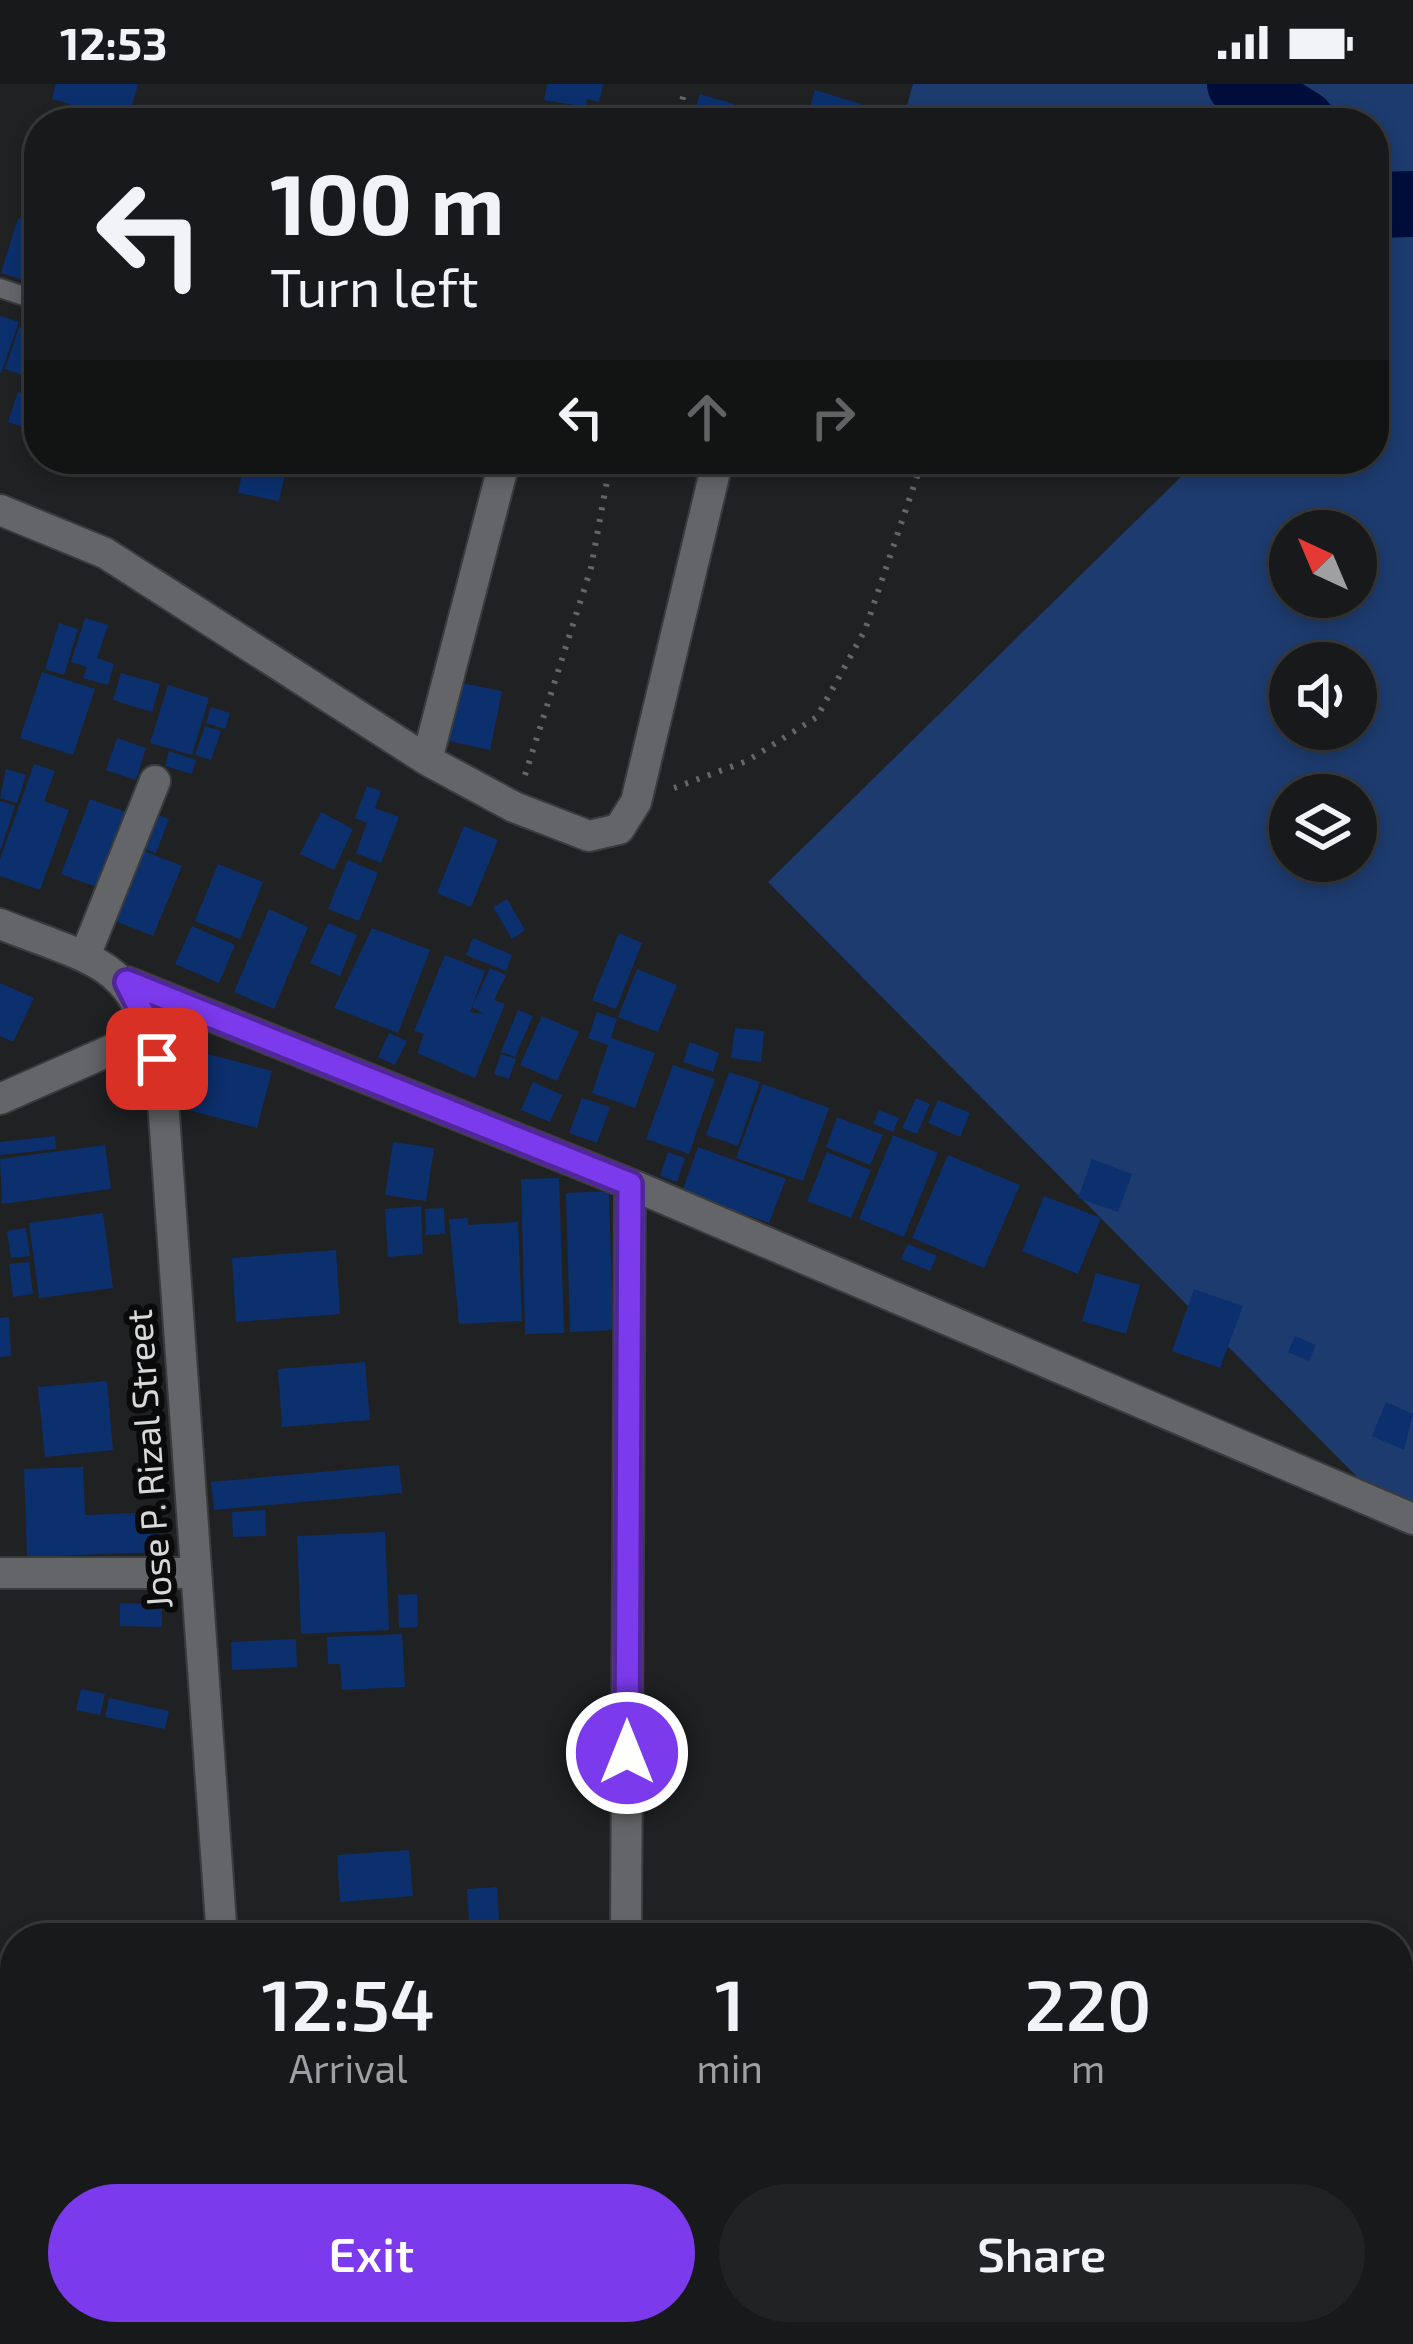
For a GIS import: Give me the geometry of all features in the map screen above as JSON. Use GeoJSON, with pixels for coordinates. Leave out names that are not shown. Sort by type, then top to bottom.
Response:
{"type":"FeatureCollection","features":[{"type":"Feature","properties":{"kind":"street"},"geometry":{"type":"LineString","coordinates":[[427,760],[501,474]]}},
{"type":"Feature","properties":{"kind":"street"},"geometry":{"type":"LineString","coordinates":[[0,510],[105,553],[427,760],[514,807],[589,836],[619,829],[636,802],[714,474]]}},
{"type":"Feature","properties":{"kind":"street"},"geometry":{"type":"LineString","coordinates":[[85,956],[155,781]]}},
{"type":"Feature","properties":{"kind":"street"},"geometry":{"type":"LineString","coordinates":[[0,924],[85,956],[127,982],[630,1184],[1413,1519]]}},
{"type":"Feature","properties":{"kind":"street","name":"Jose P. Rizal Street"},"geometry":{"type":"LineString","coordinates":[[127,982],[152,1032],[162,1086],[221,1923]]}},
{"type":"Feature","properties":{"kind":"street"},"geometry":{"type":"LineString","coordinates":[[0,1099],[152,1032]]}},
{"type":"Feature","properties":{"kind":"street"},"geometry":{"type":"LineString","coordinates":[[626,1923],[630,1184]]}},
{"type":"Feature","properties":{"kind":"street"},"geometry":{"type":"LineString","coordinates":[[0,1573],[196,1573]]}},
{"type":"Feature","properties":{"kind":"path"},"geometry":{"type":"LineString","coordinates":[[680,108],[684,93]]}},
{"type":"Feature","properties":{"kind":"path"},"geometry":{"type":"LineString","coordinates":[[514,807],[591,568],[607,474]]}},
{"type":"Feature","properties":{"kind":"path"},"geometry":{"type":"LineString","coordinates":[[636,802],[747,760],[817,717],[865,630],[917,474]]}},
{"type":"Feature","properties":{"kind":"shaded area"},"geometry":{"type":"Polygon","coordinates":[[[913,84],[1413,84],[1413,1517],[1385,1505],[768,882],[1184,474],[1389,474],[1389,108],[906,108],[913,84]]]}},
{"type":"Feature","properties":{"kind":"building"},"geometry":{"type":"Polygon","coordinates":[[[56,84],[138,84],[131,108],[69,108],[70,104],[52,99],[56,84]]]}},
{"type":"Feature","properties":{"kind":"building"},"geometry":{"type":"Polygon","coordinates":[[[547,84],[603,84],[599,102],[587,99],[586,107],[544,100],[547,84]]]}},
{"type":"Feature","properties":{"kind":"building"},"geometry":{"type":"Polygon","coordinates":[[[815,90],[861,104],[860,108],[810,108],[815,90]]]}},
{"type":"Feature","properties":{"kind":"building"},"geometry":{"type":"Polygon","coordinates":[[[700,94],[734,104],[733,108],[696,108],[700,94]]]}},
{"type":"Feature","properties":{"kind":"building"},"geometry":{"type":"Polygon","coordinates":[[[18,218],[24,220],[24,280],[1,273],[18,218]]]}},
{"type":"Feature","properties":{"kind":"building"},"geometry":{"type":"Polygon","coordinates":[[[0,316],[19,322],[1,373],[0,373],[0,316]]]}},
{"type":"Feature","properties":{"kind":"building"},"geometry":{"type":"Polygon","coordinates":[[[19,327],[24,328],[24,376],[5,369],[19,327]]]}},
{"type":"Feature","properties":{"kind":"building"},"geometry":{"type":"Polygon","coordinates":[[[18,392],[24,394],[24,428],[8,422],[18,392]]]}},
{"type":"Feature","properties":{"kind":"building"},"geometry":{"type":"Polygon","coordinates":[[[242,474],[285,474],[279,501],[238,493],[242,474]]]}},
{"type":"Feature","properties":{"kind":"building"},"geometry":{"type":"Polygon","coordinates":[[[85,618],[108,625],[97,658],[114,664],[108,685],[83,678],[87,667],[71,662],[85,618]]]}},
{"type":"Feature","properties":{"kind":"building"},"geometry":{"type":"Polygon","coordinates":[[[59,623],[78,629],[64,675],[45,669],[59,623]]]}},
{"type":"Feature","properties":{"kind":"building"},"geometry":{"type":"Polygon","coordinates":[[[42,672],[95,689],[73,755],[20,738],[42,672]]]}},
{"type":"Feature","properties":{"kind":"building"},"geometry":{"type":"Polygon","coordinates":[[[121,673],[160,684],[152,712],[113,700],[121,673]]]}},
{"type":"Feature","properties":{"kind":"building"},"geometry":{"type":"Polygon","coordinates":[[[456,682],[502,691],[490,750],[444,740],[456,682]]]}},
{"type":"Feature","properties":{"kind":"building"},"geometry":{"type":"Polygon","coordinates":[[[168,685],[209,698],[192,755],[150,743],[168,685]]]}},
{"type":"Feature","properties":{"kind":"building"},"geometry":{"type":"Polygon","coordinates":[[[211,707],[230,713],[225,729],[206,723],[211,707]]]}},
{"type":"Feature","properties":{"kind":"building"},"geometry":{"type":"Polygon","coordinates":[[[205,726],[221,731],[211,760],[195,755],[205,726]]]}},
{"type":"Feature","properties":{"kind":"building"},"geometry":{"type":"Polygon","coordinates":[[[117,738],[146,748],[136,780],[106,770],[117,738]]]}},
{"type":"Feature","properties":{"kind":"building"},"geometry":{"type":"Polygon","coordinates":[[[169,751],[196,760],[192,774],[165,766],[169,751]]]}},
{"type":"Feature","properties":{"kind":"building"},"geometry":{"type":"Polygon","coordinates":[[[34,764],[55,771],[44,801],[69,810],[40,890],[0,876],[0,859],[34,764]]]}},
{"type":"Feature","properties":{"kind":"building"},"geometry":{"type":"Polygon","coordinates":[[[6,769],[26,775],[17,803],[0,798],[6,769]]]}},
{"type":"Feature","properties":{"kind":"building"},"geometry":{"type":"Polygon","coordinates":[[[367,786],[381,791],[375,808],[399,817],[381,863],[356,853],[367,823],[355,818],[367,786]]]}},
{"type":"Feature","properties":{"kind":"building"},"geometry":{"type":"Polygon","coordinates":[[[90,799],[137,816],[107,891],[61,874],[90,799]]]}},
{"type":"Feature","properties":{"kind":"building"},"geometry":{"type":"Polygon","coordinates":[[[0,801],[15,806],[1,849],[0,849],[0,801]]]}},
{"type":"Feature","properties":{"kind":"building"},"geometry":{"type":"Polygon","coordinates":[[[150,812],[169,819],[156,853],[136,846],[150,812]]]}},
{"type":"Feature","properties":{"kind":"building"},"geometry":{"type":"Polygon","coordinates":[[[321,812],[353,829],[334,870],[300,854],[321,812]]]}},
{"type":"Feature","properties":{"kind":"building"},"geometry":{"type":"Polygon","coordinates":[[[464,826],[498,840],[471,907],[437,893],[464,826]]]}},
{"type":"Feature","properties":{"kind":"building"},"geometry":{"type":"Polygon","coordinates":[[[136,848],[182,866],[153,936],[108,918],[136,848]]]}},
{"type":"Feature","properties":{"kind":"building"},"geometry":{"type":"Polygon","coordinates":[[[348,860],[378,873],[359,921],[328,909],[348,860]]]}},
{"type":"Feature","properties":{"kind":"building"},"geometry":{"type":"Polygon","coordinates":[[[218,864],[263,882],[240,939],[195,921],[218,864]]]}},
{"type":"Feature","properties":{"kind":"building"},"geometry":{"type":"Polygon","coordinates":[[[507,899],[525,930],[512,939],[493,907],[507,899]]]}},
{"type":"Feature","properties":{"kind":"building"},"geometry":{"type":"Polygon","coordinates":[[[269,909],[308,927],[274,1009],[234,992],[269,909]]]}},
{"type":"Feature","properties":{"kind":"building"},"geometry":{"type":"Polygon","coordinates":[[[328,923],[357,935],[340,976],[310,963],[328,923]]]}},
{"type":"Feature","properties":{"kind":"building"},"geometry":{"type":"Polygon","coordinates":[[[192,926],[235,945],[219,983],[175,964],[192,926]]]}},
{"type":"Feature","properties":{"kind":"building"},"geometry":{"type":"Polygon","coordinates":[[[372,928],[430,950],[398,1033],[334,1008],[372,928]]]}},
{"type":"Feature","properties":{"kind":"building"},"geometry":{"type":"Polygon","coordinates":[[[619,933],[642,943],[616,1009],[592,1000],[619,933]]]}},
{"type":"Feature","properties":{"kind":"building"},"geometry":{"type":"Polygon","coordinates":[[[473,938],[512,955],[506,971],[466,955],[473,938]]]}},
{"type":"Feature","properties":{"kind":"building"},"geometry":{"type":"Polygon","coordinates":[[[445,955],[485,971],[470,1012],[485,1014],[472,1007],[490,968],[506,975],[494,1000],[505,1004],[475,1078],[417,1053],[424,1034],[414,1031],[445,955]]]}},
{"type":"Feature","properties":{"kind":"building"},"geometry":{"type":"Polygon","coordinates":[[[637,969],[677,985],[658,1032],[618,1017],[637,969]]]}},
{"type":"Feature","properties":{"kind":"building"},"geometry":{"type":"Polygon","coordinates":[[[0,983],[34,998],[13,1042],[0,1036],[0,983]]]}},
{"type":"Feature","properties":{"kind":"building"},"geometry":{"type":"Polygon","coordinates":[[[518,1010],[533,1016],[515,1057],[501,1052],[518,1010]]]}},
{"type":"Feature","properties":{"kind":"building"},"geometry":{"type":"Polygon","coordinates":[[[597,1012],[617,1019],[611,1038],[655,1053],[635,1108],[592,1093],[608,1045],[588,1038],[597,1012]]]}},
{"type":"Feature","properties":{"kind":"building"},"geometry":{"type":"Polygon","coordinates":[[[542,1016],[579,1032],[557,1081],[520,1065],[542,1016]]]}},
{"type":"Feature","properties":{"kind":"building"},"geometry":{"type":"Polygon","coordinates":[[[735,1028],[764,1031],[761,1062],[731,1058],[735,1028]]]}},
{"type":"Feature","properties":{"kind":"building"},"geometry":{"type":"Polygon","coordinates":[[[389,1033],[407,1041],[395,1065],[378,1057],[389,1033]]]}},
{"type":"Feature","properties":{"kind":"building"},"geometry":{"type":"Polygon","coordinates":[[[690,1042],[719,1053],[713,1072],[683,1062],[690,1042]]]}},
{"type":"Feature","properties":{"kind":"building"},"geometry":{"type":"Polygon","coordinates":[[[189,1049],[272,1071],[257,1128],[173,1106],[189,1049]]]}},
{"type":"Feature","properties":{"kind":"building"},"geometry":{"type":"Polygon","coordinates":[[[501,1054],[516,1059],[509,1079],[494,1074],[501,1054]]]}},
{"type":"Feature","properties":{"kind":"building"},"geometry":{"type":"Polygon","coordinates":[[[673,1065],[715,1079],[689,1154],[646,1139],[673,1065]]]}},
{"type":"Feature","properties":{"kind":"building"},"geometry":{"type":"Polygon","coordinates":[[[729,1072],[760,1082],[738,1146],[706,1135],[729,1072]]]}},
{"type":"Feature","properties":{"kind":"building"},"geometry":{"type":"Polygon","coordinates":[[[533,1082],[562,1095],[550,1122],[521,1110],[533,1082]]]}},
{"type":"Feature","properties":{"kind":"building"},"geometry":{"type":"Polygon","coordinates":[[[763,1084],[829,1108],[803,1181],[736,1158],[763,1084]]]}},
{"type":"Feature","properties":{"kind":"building"},"geometry":{"type":"Polygon","coordinates":[[[582,1098],[610,1107],[597,1143],[569,1133],[582,1098]]]}},
{"type":"Feature","properties":{"kind":"building"},"geometry":{"type":"Polygon","coordinates":[[[916,1098],[930,1104],[917,1134],[902,1128],[916,1098]]]}},
{"type":"Feature","properties":{"kind":"building"},"geometry":{"type":"Polygon","coordinates":[[[938,1100],[970,1113],[960,1137],[928,1123],[938,1100]]]}},
{"type":"Feature","properties":{"kind":"building"},"geometry":{"type":"Polygon","coordinates":[[[879,1110],[899,1118],[893,1132],[873,1124],[879,1110]]]}},
{"type":"Feature","properties":{"kind":"building"},"geometry":{"type":"Polygon","coordinates":[[[837,1117],[883,1135],[870,1165],[826,1147],[837,1117]]]}},
{"type":"Feature","properties":{"kind":"building"},"geometry":{"type":"Polygon","coordinates":[[[893,1135],[938,1153],[904,1237],[859,1219],[893,1135]]]}},
{"type":"Feature","properties":{"kind":"building"},"geometry":{"type":"Polygon","coordinates":[[[55,1136],[56,1149],[0,1155],[0,1142],[55,1136]]]}},
{"type":"Feature","properties":{"kind":"building"},"geometry":{"type":"Polygon","coordinates":[[[393,1142],[434,1148],[426,1201],[385,1195],[393,1142]]]}},
{"type":"Feature","properties":{"kind":"building"},"geometry":{"type":"Polygon","coordinates":[[[105,1145],[111,1189],[2,1204],[0,1159],[105,1145]]]}},
{"type":"Feature","properties":{"kind":"building"},"geometry":{"type":"Polygon","coordinates":[[[698,1147],[786,1179],[769,1223],[682,1192],[698,1147]]]}},
{"type":"Feature","properties":{"kind":"building"},"geometry":{"type":"Polygon","coordinates":[[[668,1152],[685,1158],[677,1182],[660,1176],[668,1152]]]}},
{"type":"Feature","properties":{"kind":"building"},"geometry":{"type":"Polygon","coordinates":[[[827,1152],[871,1170],[851,1218],[807,1201],[827,1152]]]}},
{"type":"Feature","properties":{"kind":"building"},"geometry":{"type":"Polygon","coordinates":[[[948,1155],[1020,1185],[984,1268],[912,1238],[948,1155]]]}},
{"type":"Feature","properties":{"kind":"building"},"geometry":{"type":"Polygon","coordinates":[[[1092,1159],[1132,1174],[1118,1212],[1078,1198],[1092,1159]]]}},
{"type":"Feature","properties":{"kind":"building"},"geometry":{"type":"Polygon","coordinates":[[[559,1178],[564,1333],[525,1334],[521,1179],[559,1178]]]}},
{"type":"Feature","properties":{"kind":"building"},"geometry":{"type":"Polygon","coordinates":[[[609,1191],[613,1330],[570,1332],[566,1193],[609,1191]]]}},
{"type":"Feature","properties":{"kind":"building"},"geometry":{"type":"Polygon","coordinates":[[[1044,1196],[1101,1218],[1078,1274],[1022,1251],[1044,1196]]]}},
{"type":"Feature","properties":{"kind":"building"},"geometry":{"type":"Polygon","coordinates":[[[421,1206],[423,1254],[388,1257],[385,1209],[421,1206]]]}},
{"type":"Feature","properties":{"kind":"building"},"geometry":{"type":"Polygon","coordinates":[[[444,1208],[445,1234],[426,1235],[425,1209],[444,1208]]]}},
{"type":"Feature","properties":{"kind":"building"},"geometry":{"type":"Polygon","coordinates":[[[103,1213],[113,1288],[39,1298],[29,1223],[103,1213]]]}},
{"type":"Feature","properties":{"kind":"building"},"geometry":{"type":"Polygon","coordinates":[[[468,1218],[468,1225],[518,1222],[522,1321],[459,1324],[449,1219],[468,1218]]]}},
{"type":"Feature","properties":{"kind":"building"},"geometry":{"type":"Polygon","coordinates":[[[26,1228],[30,1256],[11,1258],[7,1231],[26,1228]]]}},
{"type":"Feature","properties":{"kind":"building"},"geometry":{"type":"Polygon","coordinates":[[[908,1244],[937,1256],[930,1271],[901,1259],[908,1244]]]}},
{"type":"Feature","properties":{"kind":"building"},"geometry":{"type":"Polygon","coordinates":[[[336,1250],[340,1314],[236,1322],[232,1258],[336,1250]]]}},
{"type":"Feature","properties":{"kind":"building"},"geometry":{"type":"Polygon","coordinates":[[[29,1262],[33,1294],[13,1297],[9,1264],[29,1262]]]}},
{"type":"Feature","properties":{"kind":"building"},"geometry":{"type":"Polygon","coordinates":[[[1096,1273],[1140,1285],[1126,1334],[1082,1321],[1096,1273]]]}},
{"type":"Feature","properties":{"kind":"building"},"geometry":{"type":"Polygon","coordinates":[[[1194,1289],[1243,1306],[1220,1368],[1172,1351],[1194,1289]]]}},
{"type":"Feature","properties":{"kind":"building"},"geometry":{"type":"Polygon","coordinates":[[[9,1317],[11,1356],[0,1357],[0,1318],[9,1317]]]}},
{"type":"Feature","properties":{"kind":"building"},"geometry":{"type":"Polygon","coordinates":[[[1295,1336],[1316,1345],[1309,1361],[1288,1352],[1295,1336]]]}},
{"type":"Feature","properties":{"kind":"building"},"geometry":{"type":"Polygon","coordinates":[[[365,1362],[370,1420],[282,1427],[278,1369],[365,1362]]]}},
{"type":"Feature","properties":{"kind":"building"},"geometry":{"type":"Polygon","coordinates":[[[107,1381],[113,1450],[45,1457],[38,1387],[107,1381]]]}},
{"type":"Feature","properties":{"kind":"building"},"geometry":{"type":"Polygon","coordinates":[[[1386,1402],[1413,1414],[1404,1450],[1372,1436],[1386,1402]]]}},
{"type":"Feature","properties":{"kind":"building"},"geometry":{"type":"Polygon","coordinates":[[[399,1465],[402,1493],[214,1510],[211,1482],[399,1465]]]}},
{"type":"Feature","properties":{"kind":"building"},"geometry":{"type":"Polygon","coordinates":[[[83,1467],[85,1515],[158,1512],[159,1552],[27,1557],[24,1469],[83,1467]]]}},
{"type":"Feature","properties":{"kind":"building"},"geometry":{"type":"Polygon","coordinates":[[[265,1510],[266,1536],[233,1537],[232,1512],[265,1510]]]}},
{"type":"Feature","properties":{"kind":"building"},"geometry":{"type":"Polygon","coordinates":[[[385,1532],[389,1630],[301,1634],[297,1536],[385,1532]]]}},
{"type":"Feature","properties":{"kind":"building"},"geometry":{"type":"Polygon","coordinates":[[[417,1594],[418,1627],[399,1628],[398,1595],[417,1594]]]}},
{"type":"Feature","properties":{"kind":"building"},"geometry":{"type":"Polygon","coordinates":[[[120,1603],[162,1604],[162,1627],[120,1626],[120,1603]]]}},
{"type":"Feature","properties":{"kind":"building"},"geometry":{"type":"Polygon","coordinates":[[[402,1634],[405,1687],[342,1690],[340,1664],[328,1664],[327,1637],[402,1634]]]}},
{"type":"Feature","properties":{"kind":"building"},"geometry":{"type":"Polygon","coordinates":[[[296,1639],[297,1667],[232,1670],[231,1642],[296,1639]]]}},
{"type":"Feature","properties":{"kind":"building"},"geometry":{"type":"Polygon","coordinates":[[[81,1689],[105,1694],[100,1715],[76,1710],[81,1689]]]}},
{"type":"Feature","properties":{"kind":"building"},"geometry":{"type":"Polygon","coordinates":[[[109,1698],[169,1711],[165,1729],[105,1717],[109,1698]]]}},
{"type":"Feature","properties":{"kind":"building"},"geometry":{"type":"Polygon","coordinates":[[[409,1850],[413,1896],[340,1902],[337,1855],[409,1850]]]}},
{"type":"Feature","properties":{"kind":"building"},"geometry":{"type":"Polygon","coordinates":[[[497,1887],[499,1920],[469,1922],[467,1889],[497,1887]]]}},
{"type":"Feature","properties":{"kind":"waterway"},"geometry":{"type":"LineString","coordinates":[[1240,84],[1279,108]]}},
{"type":"Feature","properties":{"kind":"waterway"},"geometry":{"type":"LineString","coordinates":[[1389,205],[1413,204]]}},
{"type":"Feature","properties":{"kind":"route"},"geometry":{"type":"LineString","coordinates":[[157,1059],[152,1032],[127,982],[630,1184],[627,1753]]}}]}
